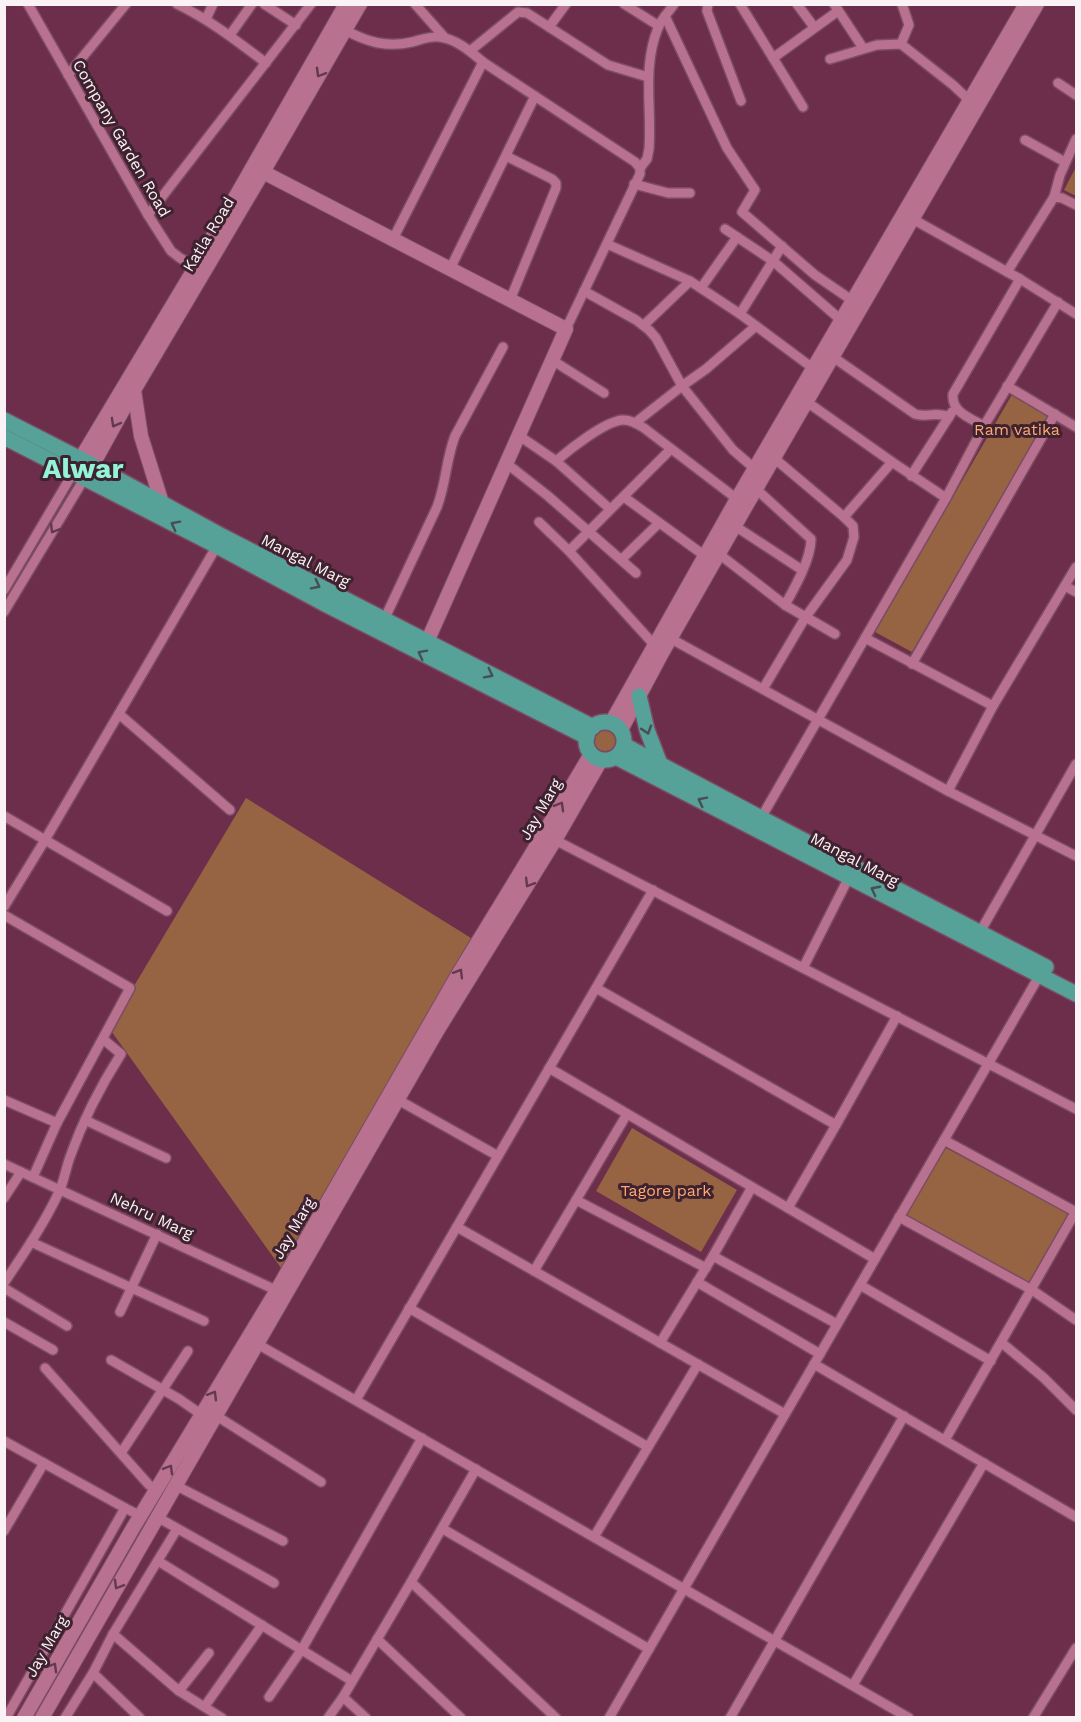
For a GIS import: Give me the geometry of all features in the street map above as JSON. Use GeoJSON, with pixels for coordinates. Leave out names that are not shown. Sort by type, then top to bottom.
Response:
{"type":"FeatureCollection","features":[{"type":"Feature","properties":{"kind":"main road","name":"Katla Road"},"geometry":{"type":"LineString","coordinates":[[79,476],[257,176],[331,43],[346,4]]}},
{"type":"Feature","properties":{"kind":"main road","name":"Katla Road"},"geometry":{"type":"LineString","coordinates":[[331,43],[345,30],[360,4]]}},
{"type":"Feature","properties":{"kind":"main road"},"geometry":{"type":"LineString","coordinates":[[712,555],[735,526],[833,357],[970,101],[1026,4]]}},
{"type":"Feature","properties":{"kind":"main road"},"geometry":{"type":"LineString","coordinates":[[610,745],[662,643],[712,555],[755,469],[853,301],[908,217],[1037,4]]}},
{"type":"Feature","properties":{"kind":"main road"},"geometry":{"type":"LineString","coordinates":[[257,176],[393,239],[566,329],[427,642]]}},
{"type":"Feature","properties":{"kind":"main road","name":"Katla Road"},"geometry":{"type":"LineString","coordinates":[[86,462],[134,390],[200,269]]}},
{"type":"Feature","properties":{"kind":"main road"},"geometry":{"type":"LineString","coordinates":[[134,390],[141,436],[162,503]]}},
{"type":"Feature","properties":{"kind":"main road","name":"Mangal Marg"},"geometry":{"type":"LineString","coordinates":[[4,420],[162,503],[219,541],[323,603],[590,732]]}},
{"type":"Feature","properties":{"kind":"main road","name":"Mangal Marg"},"geometry":{"type":"LineString","coordinates":[[4,437],[79,476],[384,620],[590,732]]}},
{"type":"Feature","properties":{"kind":"main road"},"geometry":{"type":"LineString","coordinates":[[610,745],[639,696],[662,643]]}},
{"type":"Feature","properties":{"kind":"main road"},"geometry":{"type":"LineString","coordinates":[[639,696],[646,730],[660,764]]}},
{"type":"Feature","properties":{"kind":"main road"},"geometry":{"type":"LineString","coordinates":[[598,723],[610,745],[586,743],[590,732],[598,723]]}},
{"type":"Feature","properties":{"kind":"main road","name":"Mangal Marg"},"geometry":{"type":"LineString","coordinates":[[610,745],[660,764],[761,818],[851,871],[980,932],[1077,994]]}},
{"type":"Feature","properties":{"kind":"main road","name":"Mangal Marg"},"geometry":{"type":"LineString","coordinates":[[610,745],[1042,971],[1077,983]]}},
{"type":"Feature","properties":{"kind":"main road","name":"Jay Marg"},"geometry":{"type":"LineString","coordinates":[[393,1097],[437,1031],[555,840],[610,745]]}},
{"type":"Feature","properties":{"kind":"main road","name":"Jay Marg"},"geometry":{"type":"LineString","coordinates":[[24,1718],[133,1528],[208,1415],[393,1097],[610,745]]}},
{"type":"Feature","properties":{"kind":"main road","name":"Jay Marg"},"geometry":{"type":"LineString","coordinates":[[42,1718],[176,1485],[208,1415]]}},
{"type":"Feature","properties":{"kind":"street","name":"Company Garden Road"},"geometry":{"type":"LineString","coordinates":[[28,4],[148,215],[171,251],[200,269]]}},
{"type":"Feature","properties":{"kind":"street"},"geometry":{"type":"LineString","coordinates":[[68,75],[126,4]]}},
{"type":"Feature","properties":{"kind":"street"},"geometry":{"type":"LineString","coordinates":[[177,4],[206,19],[266,63]]}},
{"type":"Feature","properties":{"kind":"street"},"geometry":{"type":"LineString","coordinates":[[206,19],[213,4]]}},
{"type":"Feature","properties":{"kind":"street"},"geometry":{"type":"LineString","coordinates":[[230,35],[252,4]]}},
{"type":"Feature","properties":{"kind":"street"},"geometry":{"type":"LineString","coordinates":[[264,4],[296,25]]}},
{"type":"Feature","properties":{"kind":"street"},"geometry":{"type":"LineString","coordinates":[[148,215],[311,4]]}},
{"type":"Feature","properties":{"kind":"street"},"geometry":{"type":"LineString","coordinates":[[415,4],[445,38]]}},
{"type":"Feature","properties":{"kind":"street"},"geometry":{"type":"LineString","coordinates":[[549,27],[566,4]]}},
{"type":"Feature","properties":{"kind":"street"},"geometry":{"type":"LineString","coordinates":[[624,4],[659,26]]}},
{"type":"Feature","properties":{"kind":"street"},"geometry":{"type":"LineString","coordinates":[[566,329],[640,174],[640,168],[647,159],[649,149],[648,77],[652,46],[659,26],[674,4]]}},
{"type":"Feature","properties":{"kind":"street"},"geometry":{"type":"LineString","coordinates":[[708,4],[707,11],[741,100]]}},
{"type":"Feature","properties":{"kind":"street"},"geometry":{"type":"LineString","coordinates":[[740,4],[803,107]]}},
{"type":"Feature","properties":{"kind":"street"},"geometry":{"type":"LineString","coordinates":[[797,4],[814,27]]}},
{"type":"Feature","properties":{"kind":"street"},"geometry":{"type":"LineString","coordinates":[[901,44],[909,25],[902,4]]}},
{"type":"Feature","properties":{"kind":"street"},"geometry":{"type":"LineString","coordinates":[[773,58],[836,8],[863,48]]}},
{"type":"Feature","properties":{"kind":"street"},"geometry":{"type":"LineString","coordinates":[[470,51],[518,12],[527,13],[608,65],[648,77]]}},
{"type":"Feature","properties":{"kind":"street"},"geometry":{"type":"LineString","coordinates":[[665,16],[727,148],[755,190],[742,212],[815,275],[853,301]]}},
{"type":"Feature","properties":{"kind":"street"},"geometry":{"type":"LineString","coordinates":[[345,30],[368,41],[388,45],[401,45],[436,36],[445,38],[470,51],[483,62],[635,162],[640,168]]}},
{"type":"Feature","properties":{"kind":"street"},"geometry":{"type":"LineString","coordinates":[[830,59],[863,48],[887,43],[901,44],[970,101]]}},
{"type":"Feature","properties":{"kind":"street"},"geometry":{"type":"LineString","coordinates":[[393,239],[483,62]]}},
{"type":"Feature","properties":{"kind":"street"},"geometry":{"type":"LineString","coordinates":[[1058,83],[1077,95]]}},
{"type":"Feature","properties":{"kind":"street"},"geometry":{"type":"LineString","coordinates":[[450,269],[535,96]]}},
{"type":"Feature","properties":{"kind":"street"},"geometry":{"type":"LineString","coordinates":[[1007,272],[1054,197],[1065,162],[1077,139]]}},
{"type":"Feature","properties":{"kind":"street"},"geometry":{"type":"LineString","coordinates":[[1025,140],[1065,162]]}},
{"type":"Feature","properties":{"kind":"street"},"geometry":{"type":"LineString","coordinates":[[506,156],[552,179],[556,188],[510,300]]}},
{"type":"Feature","properties":{"kind":"street"},"geometry":{"type":"LineString","coordinates":[[634,184],[668,192],[690,193]]}},
{"type":"Feature","properties":{"kind":"street"},"geometry":{"type":"LineString","coordinates":[[1054,197],[1077,205]]}},
{"type":"Feature","properties":{"kind":"street"},"geometry":{"type":"LineString","coordinates":[[908,217],[1020,279],[1077,314]]}},
{"type":"Feature","properties":{"kind":"street"},"geometry":{"type":"LineString","coordinates":[[725,229],[773,261],[842,321]]}},
{"type":"Feature","properties":{"kind":"street"},"geometry":{"type":"LineString","coordinates":[[701,288],[737,237]]}},
{"type":"Feature","properties":{"kind":"street"},"geometry":{"type":"LineString","coordinates":[[607,244],[690,281],[740,314],[814,369]]}},
{"type":"Feature","properties":{"kind":"street"},"geometry":{"type":"LineString","coordinates":[[740,314],[782,246]]}},
{"type":"Feature","properties":{"kind":"street"},"geometry":{"type":"LineString","coordinates":[[984,426],[955,408],[952,402],[953,394],[1020,279]]}},
{"type":"Feature","properties":{"kind":"street"},"geometry":{"type":"LineString","coordinates":[[644,326],[690,281]]}},
{"type":"Feature","properties":{"kind":"street"},"geometry":{"type":"LineString","coordinates":[[584,291],[644,326],[656,338],[682,386],[733,450],[755,469]]}},
{"type":"Feature","properties":{"kind":"street"},"geometry":{"type":"LineString","coordinates":[[761,818],[946,498],[1007,386],[1058,302]]}},
{"type":"Feature","properties":{"kind":"street"},"geometry":{"type":"LineString","coordinates":[[635,423],[719,359],[756,326]]}},
{"type":"Feature","properties":{"kind":"street"},"geometry":{"type":"LineString","coordinates":[[384,620],[441,496],[455,436],[503,348]]}},
{"type":"Feature","properties":{"kind":"street"},"geometry":{"type":"LineString","coordinates":[[833,357],[915,414],[920,416],[935,413],[950,417]]}},
{"type":"Feature","properties":{"kind":"street"},"geometry":{"type":"LineString","coordinates":[[552,360],[604,393]]}},
{"type":"Feature","properties":{"kind":"street"},"geometry":{"type":"LineString","coordinates":[[1007,386],[1077,427]]}},
{"type":"Feature","properties":{"kind":"street"},"geometry":{"type":"LineString","coordinates":[[807,402],[946,498]]}},
{"type":"Feature","properties":{"kind":"street"},"geometry":{"type":"LineString","coordinates":[[911,476],[955,408]]}},
{"type":"Feature","properties":{"kind":"street"},"geometry":{"type":"LineString","coordinates":[[912,664],[1055,414]]}},
{"type":"Feature","properties":{"kind":"street"},"geometry":{"type":"LineString","coordinates":[[556,461],[573,447],[622,419],[644,428],[738,499]]}},
{"type":"Feature","properties":{"kind":"street"},"geometry":{"type":"LineString","coordinates":[[518,435],[556,461],[610,509]]}},
{"type":"Feature","properties":{"kind":"street"},"geometry":{"type":"LineString","coordinates":[[569,551],[671,449]]}},
{"type":"Feature","properties":{"kind":"street"},"geometry":{"type":"LineString","coordinates":[[763,689],[805,618],[847,560],[854,537],[853,526],[844,517],[774,458]]}},
{"type":"Feature","properties":{"kind":"street"},"geometry":{"type":"LineString","coordinates":[[844,517],[892,462]]}},
{"type":"Feature","properties":{"kind":"street"},"geometry":{"type":"LineString","coordinates":[[506,463],[548,496],[636,573]]}},
{"type":"Feature","properties":{"kind":"street"},"geometry":{"type":"LineString","coordinates":[[4,591],[79,476]]}},
{"type":"Feature","properties":{"kind":"street"},"geometry":{"type":"LineString","coordinates":[[4,612],[30,570],[79,476]]}},
{"type":"Feature","properties":{"kind":"street"},"geometry":{"type":"LineString","coordinates":[[756,489],[811,539],[811,548],[795,588],[785,605]]}},
{"type":"Feature","properties":{"kind":"street"},"geometry":{"type":"LineString","coordinates":[[624,497],[659,523],[712,555],[805,618],[835,634]]}},
{"type":"Feature","properties":{"kind":"street"},"geometry":{"type":"LineString","coordinates":[[539,522],[662,643],[763,689],[948,791],[1077,856]]}},
{"type":"Feature","properties":{"kind":"street"},"geometry":{"type":"LineString","coordinates":[[622,560],[659,523]]}},
{"type":"Feature","properties":{"kind":"street"},"geometry":{"type":"LineString","coordinates":[[735,526],[802,570]]}},
{"type":"Feature","properties":{"kind":"street"},"geometry":{"type":"LineString","coordinates":[[4,907],[219,541]]}},
{"type":"Feature","properties":{"kind":"street"},"geometry":{"type":"LineString","coordinates":[[20,564],[30,570]]}},
{"type":"Feature","properties":{"kind":"street"},"geometry":{"type":"LineString","coordinates":[[948,791],[993,706],[1077,567]]}},
{"type":"Feature","properties":{"kind":"street"},"geometry":{"type":"LineString","coordinates":[[1065,586],[1077,592]]}},
{"type":"Feature","properties":{"kind":"street"},"geometry":{"type":"LineString","coordinates":[[865,638],[993,706]]}},
{"type":"Feature","properties":{"kind":"street"},"geometry":{"type":"LineString","coordinates":[[119,714],[230,810]]}},
{"type":"Feature","properties":{"kind":"street"},"geometry":{"type":"LineString","coordinates":[[980,932],[1077,764]]}},
{"type":"Feature","properties":{"kind":"street"},"geometry":{"type":"LineString","coordinates":[[4,816],[167,911]]}},
{"type":"Feature","properties":{"kind":"street"},"geometry":{"type":"LineString","coordinates":[[555,840],[1077,1109]]}},
{"type":"Feature","properties":{"kind":"street"},"geometry":{"type":"LineString","coordinates":[[803,968],[851,871]]}},
{"type":"Feature","properties":{"kind":"street"},"geometry":{"type":"LineString","coordinates":[[356,1400],[652,890]]}},
{"type":"Feature","properties":{"kind":"street"},"geometry":{"type":"LineString","coordinates":[[4,915],[130,988],[57,1124],[33,1177]]}},
{"type":"Feature","properties":{"kind":"street"},"geometry":{"type":"LineString","coordinates":[[609,1718],[1042,971]]}},
{"type":"Feature","properties":{"kind":"street"},"geometry":{"type":"LineString","coordinates":[[596,988],[836,1125]]}},
{"type":"Feature","properties":{"kind":"street"},"geometry":{"type":"LineString","coordinates":[[788,1208],[897,1016]]}},
{"type":"Feature","properties":{"kind":"street"},"geometry":{"type":"LineString","coordinates":[[4,1283],[42,1225],[60,1190],[69,1158],[85,1120],[103,1083],[121,1054],[103,1039]]}},
{"type":"Feature","properties":{"kind":"street"},"geometry":{"type":"LineString","coordinates":[[549,1068],[875,1259]]}},
{"type":"Feature","properties":{"kind":"street"},"geometry":{"type":"LineString","coordinates":[[393,1097],[498,1156]]}},
{"type":"Feature","properties":{"kind":"street"},"geometry":{"type":"LineString","coordinates":[[4,1100],[57,1124]]}},
{"type":"Feature","properties":{"kind":"street"},"geometry":{"type":"LineString","coordinates":[[534,1271],[627,1114]]}},
{"type":"Feature","properties":{"kind":"street"},"geometry":{"type":"LineString","coordinates":[[85,1120],[166,1158]]}},
{"type":"Feature","properties":{"kind":"street"},"geometry":{"type":"LineString","coordinates":[[944,1140],[1076,1212],[945,1440]]}},
{"type":"Feature","properties":{"kind":"street","name":"Nehru Marg"},"geometry":{"type":"LineString","coordinates":[[4,1164],[281,1293]]}},
{"type":"Feature","properties":{"kind":"street"},"geometry":{"type":"LineString","coordinates":[[4,1198],[21,1172]]}},
{"type":"Feature","properties":{"kind":"street"},"geometry":{"type":"LineString","coordinates":[[660,1342],[752,1187]]}},
{"type":"Feature","properties":{"kind":"street"},"geometry":{"type":"LineString","coordinates":[[576,1200],[706,1268]]}},
{"type":"Feature","properties":{"kind":"street"},"geometry":{"type":"LineString","coordinates":[[899,1217],[1032,1290],[1077,1320]]}},
{"type":"Feature","properties":{"kind":"street"},"geometry":{"type":"LineString","coordinates":[[457,1227],[785,1414]]}},
{"type":"Feature","properties":{"kind":"street"},"geometry":{"type":"LineString","coordinates":[[120,1312],[157,1234]]}},
{"type":"Feature","properties":{"kind":"street"},"geometry":{"type":"LineString","coordinates":[[31,1242],[204,1321]]}},
{"type":"Feature","properties":{"kind":"street"},"geometry":{"type":"LineString","coordinates":[[713,1256],[837,1324]]}},
{"type":"Feature","properties":{"kind":"street"},"geometry":{"type":"LineString","coordinates":[[697,1282],[820,1354]]}},
{"type":"Feature","properties":{"kind":"street"},"geometry":{"type":"LineString","coordinates":[[860,1285],[991,1361]]}},
{"type":"Feature","properties":{"kind":"street"},"geometry":{"type":"LineString","coordinates":[[4,1288],[67,1326]]}},
{"type":"Feature","properties":{"kind":"street"},"geometry":{"type":"LineString","coordinates":[[410,1308],[648,1447]]}},
{"type":"Feature","properties":{"kind":"street"},"geometry":{"type":"LineString","coordinates":[[4,1322],[53,1350]]}},
{"type":"Feature","properties":{"kind":"street"},"geometry":{"type":"LineString","coordinates":[[252,1341],[909,1718]]}},
{"type":"Feature","properties":{"kind":"street"},"geometry":{"type":"LineString","coordinates":[[1002,1343],[1044,1378],[1077,1410]]}},
{"type":"Feature","properties":{"kind":"street"},"geometry":{"type":"LineString","coordinates":[[121,1453],[188,1351]]}},
{"type":"Feature","properties":{"kind":"street"},"geometry":{"type":"LineString","coordinates":[[111,1360],[321,1482]]}},
{"type":"Feature","properties":{"kind":"street"},"geometry":{"type":"LineString","coordinates":[[594,1537],[698,1364]]}},
{"type":"Feature","properties":{"kind":"street"},"geometry":{"type":"LineString","coordinates":[[814,1364],[1077,1516]]}},
{"type":"Feature","properties":{"kind":"street"},"geometry":{"type":"LineString","coordinates":[[45,1368],[149,1485],[157,1490]]}},
{"type":"Feature","properties":{"kind":"street"},"geometry":{"type":"LineString","coordinates":[[730,1718],[904,1416]]}},
{"type":"Feature","properties":{"kind":"street"},"geometry":{"type":"LineString","coordinates":[[269,1697],[302,1649],[422,1438]]}},
{"type":"Feature","properties":{"kind":"street"},"geometry":{"type":"LineString","coordinates":[[4,1442],[141,1516]]}},
{"type":"Feature","properties":{"kind":"street"},"geometry":{"type":"LineString","coordinates":[[4,1531],[44,1463]]}},
{"type":"Feature","properties":{"kind":"street"},"geometry":{"type":"LineString","coordinates":[[853,1685],[984,1463]]}},
{"type":"Feature","properties":{"kind":"street"},"geometry":{"type":"LineString","coordinates":[[328,1718],[343,1697],[443,1529],[476,1469]]}},
{"type":"Feature","properties":{"kind":"street"},"geometry":{"type":"LineString","coordinates":[[176,1485],[284,1540]]}},
{"type":"Feature","properties":{"kind":"street"},"geometry":{"type":"LineString","coordinates":[[6,1718],[125,1509]]}},
{"type":"Feature","properties":{"kind":"street"},"geometry":{"type":"LineString","coordinates":[[158,1517],[274,1584]]}},
{"type":"Feature","properties":{"kind":"street"},"geometry":{"type":"LineString","coordinates":[[64,1718],[177,1529]]}},
{"type":"Feature","properties":{"kind":"street"},"geometry":{"type":"LineString","coordinates":[[443,1529],[649,1648]]}},
{"type":"Feature","properties":{"kind":"street"},"geometry":{"type":"LineString","coordinates":[[158,1562],[352,1681]]}},
{"type":"Feature","properties":{"kind":"street"},"geometry":{"type":"LineString","coordinates":[[411,1582],[556,1718]]}},
{"type":"Feature","properties":{"kind":"street"},"geometry":{"type":"LineString","coordinates":[[205,1706],[262,1625]]}},
{"type":"Feature","properties":{"kind":"street"},"geometry":{"type":"LineString","coordinates":[[114,1634],[179,1691],[219,1717]]}},
{"type":"Feature","properties":{"kind":"street"},"geometry":{"type":"LineString","coordinates":[[377,1640],[461,1718]]}},
{"type":"Feature","properties":{"kind":"street"},"geometry":{"type":"LineString","coordinates":[[1033,1718],[1077,1648]]}},
{"type":"Feature","properties":{"kind":"street"},"geometry":{"type":"LineString","coordinates":[[179,1691],[209,1653]]}},
{"type":"Feature","properties":{"kind":"street"},"geometry":{"type":"LineString","coordinates":[[93,1673],[140,1718]]}},
{"type":"Feature","properties":{"kind":"street"},"geometry":{"type":"LineString","coordinates":[[343,1697],[366,1718]]}},
{"type":"Feature","properties":{"kind":"green space"},"geometry":{"type":"Polygon","coordinates":[[[1076,167],[1076,196],[1064,190],[1076,167]]]}},
{"type":"Feature","properties":{"kind":"green space","name":"Ram vatika"},"geometry":{"type":"Polygon","coordinates":[[[1014,391],[1050,413],[912,652],[875,632],[1014,391]]]}},
{"type":"Feature","properties":{"kind":"green space"},"geometry":{"type":"Polygon","coordinates":[[[607,721],[621,733],[615,748],[604,751],[593,745],[591,739],[596,726],[607,721]]]}},
{"type":"Feature","properties":{"kind":"green space"},"geometry":{"type":"Polygon","coordinates":[[[246,798],[471,938],[281,1268],[109,1028],[246,798]]]}},
{"type":"Feature","properties":{"kind":"green space","name":"Tagore park"},"geometry":{"type":"Polygon","coordinates":[[[632,1128],[737,1190],[701,1252],[596,1191],[632,1128]]]}},
{"type":"Feature","properties":{"kind":"green space"},"geometry":{"type":"Polygon","coordinates":[[[946,1148],[1071,1215],[1029,1284],[904,1214],[946,1148]]]}},
{"type":"Feature","properties":{"kind":"district","name":"Alwar"},"geometry":{"type":"Point","coordinates":[83,468]}}]}
